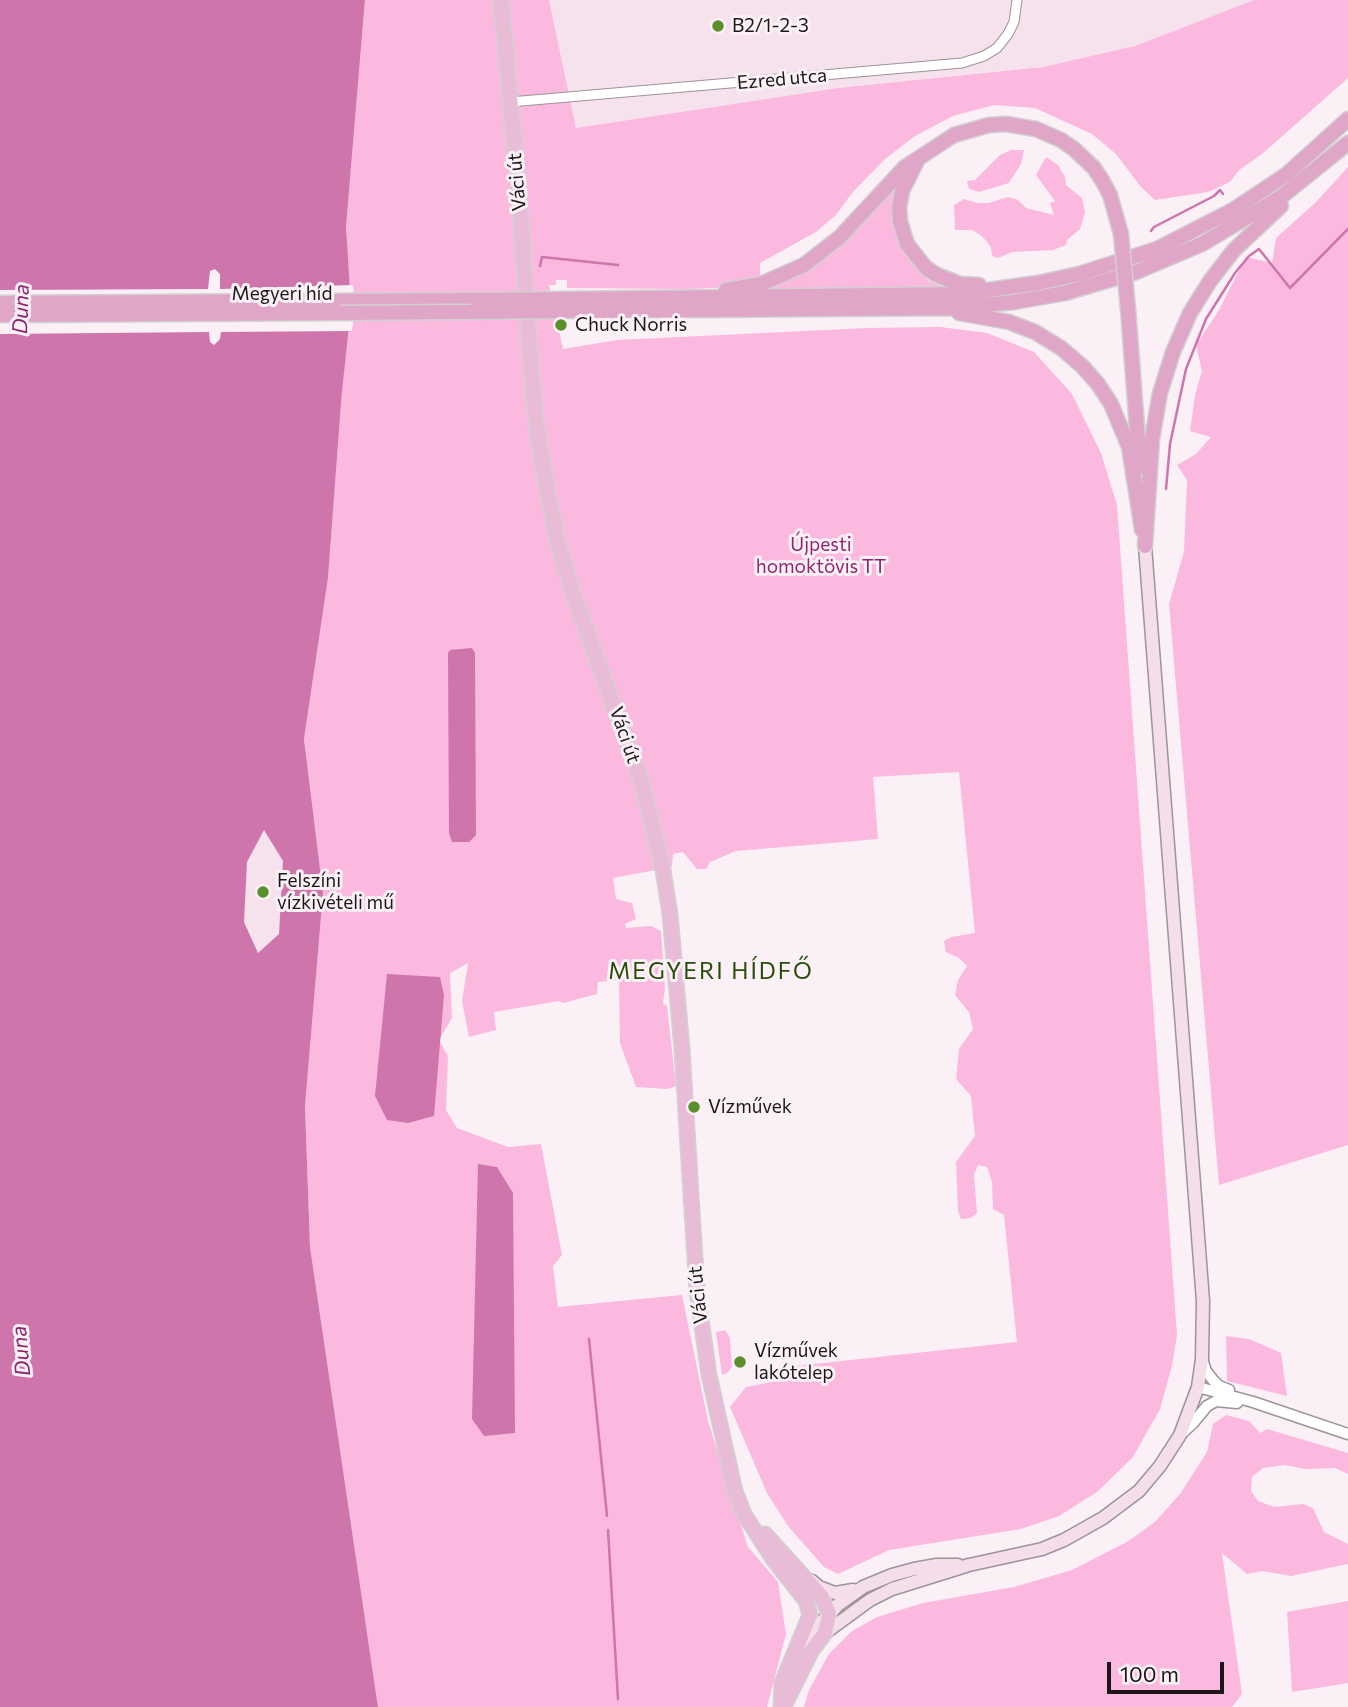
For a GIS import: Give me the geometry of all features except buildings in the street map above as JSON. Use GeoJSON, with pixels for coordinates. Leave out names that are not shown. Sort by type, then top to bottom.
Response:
{"type":"FeatureCollection","features":[{"type":"Feature","properties":{"kind":"highway"},"geometry":{"type":"LineString","coordinates":[[565,305],[683,298],[960,294],[1079,274],[1157,248],[1211,223],[1287,174],[1348,119]]}},
{"type":"Feature","properties":{"kind":"highway"},"geometry":{"type":"LineString","coordinates":[[683,298],[700,292],[761,284],[804,265],[840,237],[888,184],[919,158],[944,140],[972,128],[1006,124],[1036,129],[1061,140],[1094,168],[1110,195],[1121,234],[1145,545]]}},
{"type":"Feature","properties":{"kind":"highway"},"geometry":{"type":"LineString","coordinates":[[565,305],[889,310],[1014,302],[1065,293],[1136,272],[1202,244],[1281,197],[1348,143]]}},
{"type":"Feature","properties":{"kind":"highway"},"geometry":{"type":"LineString","coordinates":[[1145,545],[1155,417],[1173,352],[1190,313],[1234,250],[1268,216],[1328,167],[1348,143]]}},
{"type":"Feature","properties":{"kind":"highway"},"geometry":{"type":"LineString","coordinates":[[919,158],[902,191],[899,208],[907,244],[926,268],[949,281],[1008,288]]}},
{"type":"Feature","properties":{"kind":"highway","name":"Megyeri híd"},"geometry":{"type":"LineString","coordinates":[[0,303],[565,305]]}},
{"type":"Feature","properties":{"kind":"highway","name":"Megyeri híd"},"geometry":{"type":"LineString","coordinates":[[0,315],[565,305]]}},
{"type":"Feature","properties":{"kind":"highway"},"geometry":{"type":"LineString","coordinates":[[889,310],[961,313],[1009,322],[1061,348],[1082,366],[1111,404],[1129,447],[1145,545]]}},
{"type":"Feature","properties":{"kind":"main road","name":"Váci út"},"geometry":{"type":"LineString","coordinates":[[501,0],[535,406],[547,489],[558,544],[573,593],[643,788],[661,860],[668,903],[682,1049],[697,1291],[709,1375],[733,1475],[750,1511],[797,1577],[822,1597],[828,1614],[825,1633],[812,1650],[782,1707]]}},
{"type":"Feature","properties":{"kind":"main road"},"geometry":{"type":"LineString","coordinates":[[825,1633],[847,1615],[892,1589],[969,1565],[1042,1549],[1103,1518],[1139,1491],[1160,1466],[1180,1435],[1198,1387],[1202,1359],[1202,1288],[1145,545]]}},
{"type":"Feature","properties":{"kind":"main road"},"geometry":{"type":"LineString","coordinates":[[797,1577],[835,1593],[863,1587],[892,1574],[914,1569],[937,1565],[969,1565]]}},
{"type":"Feature","properties":{"kind":"main road","name":"Váci út"},"geometry":{"type":"LineString","coordinates":[[782,1707],[782,1684],[810,1615],[797,1577]]}},
{"type":"Feature","properties":{"kind":"main road"},"geometry":{"type":"LineString","coordinates":[[800,1644],[828,1614],[863,1587]]}},
{"type":"Feature","properties":{"kind":"main road"},"geometry":{"type":"LineString","coordinates":[[828,1614],[847,1615]]}},
{"type":"Feature","properties":{"kind":"street","name":"Ezred utca"},"geometry":{"type":"LineString","coordinates":[[510,102],[962,63],[984,56],[997,48],[1014,22],[1017,0]]}},
{"type":"Feature","properties":{"kind":"street"},"geometry":{"type":"LineString","coordinates":[[1202,1359],[1206,1371],[1219,1386],[1253,1402]]}},
{"type":"Feature","properties":{"kind":"street"},"geometry":{"type":"LineString","coordinates":[[1198,1387],[1253,1402],[1348,1434]]}},
{"type":"Feature","properties":{"kind":"street"},"geometry":{"type":"LineString","coordinates":[[1180,1435],[1207,1406],[1216,1401],[1253,1402]]}},
{"type":"Feature","properties":{"kind":"shaded area"},"geometry":{"type":"Polygon","coordinates":[[[549,0],[1254,0],[1135,46],[1043,67],[838,88],[576,128],[549,0]]]}},
{"type":"Feature","properties":{"kind":"shaded area","name":"Felszíni vízkivételi mű"},"geometry":{"type":"Polygon","coordinates":[[[264,829],[283,861],[279,934],[258,953],[244,922],[247,862],[264,829]]]}},
{"type":"Feature","properties":{"kind":"green space","name":"Újpesti homoktövis TT"},"geometry":{"type":"Polygon","coordinates":[[[365,0],[549,0],[576,128],[838,88],[1043,67],[1135,46],[1254,0],[1348,0],[1348,78],[1262,154],[1239,170],[1230,182],[1208,192],[1155,200],[1141,187],[1116,154],[1092,134],[1035,108],[994,105],[953,116],[915,136],[885,159],[852,193],[836,215],[816,232],[760,263],[760,282],[735,287],[689,289],[567,288],[567,280],[556,280],[556,285],[549,285],[563,349],[617,340],[867,328],[940,327],[987,333],[1034,352],[1072,394],[1101,453],[1117,505],[1177,1335],[1160,1409],[1133,1457],[1097,1492],[1059,1516],[1021,1529],[889,1550],[838,1574],[824,1567],[788,1526],[767,1493],[730,1407],[746,1387],[777,1381],[777,1368],[1017,1342],[1004,1215],[993,1209],[992,1182],[987,1167],[978,1165],[974,1175],[977,1213],[971,1218],[961,1219],[958,1211],[956,1162],[975,1136],[971,1096],[956,1079],[959,1049],[973,1029],[969,1012],[955,995],[958,980],[967,966],[959,958],[946,952],[944,941],[951,937],[975,933],[959,772],[873,777],[878,839],[736,851],[710,862],[706,869],[697,869],[683,852],[673,854],[672,867],[613,878],[616,899],[632,903],[636,919],[625,924],[626,928],[651,926],[661,931],[665,988],[663,1003],[667,1006],[676,1086],[667,1089],[636,1087],[620,1043],[619,980],[598,982],[597,994],[563,1003],[559,1001],[494,1012],[496,1030],[469,1037],[462,1001],[468,963],[450,973],[452,1018],[439,1040],[448,1056],[446,1110],[457,1128],[508,1147],[541,1144],[562,1255],[553,1266],[558,1307],[682,1295],[708,1421],[748,1547],[778,1582],[786,1634],[767,1707],[378,1707],[310,1247],[305,1106],[323,893],[304,739],[328,578],[342,391],[346,227],[365,0]]]}},
{"type":"Feature","properties":{"kind":"green space"},"geometry":{"type":"Polygon","coordinates":[[[1011,150],[1024,150],[1021,164],[1009,183],[979,192],[969,189],[967,181],[975,180],[1000,155],[1011,150]]]}},
{"type":"Feature","properties":{"kind":"green space"},"geometry":{"type":"Polygon","coordinates":[[[1046,157],[1058,165],[1066,185],[1082,198],[1085,213],[1080,229],[1067,240],[1066,245],[1053,250],[1012,252],[998,258],[992,256],[991,247],[982,236],[972,230],[955,230],[954,205],[964,199],[989,203],[1008,197],[1018,200],[1026,208],[1054,215],[1050,203],[1055,201],[1036,175],[1046,157]]]}},
{"type":"Feature","properties":{"kind":"green space"},"geometry":{"type":"Polygon","coordinates":[[[1348,167],[1348,1145],[1219,1185],[1169,604],[1184,552],[1187,480],[1177,465],[1196,454],[1211,437],[1190,431],[1195,395],[1202,371],[1196,345],[1219,310],[1246,257],[1272,263],[1276,238],[1315,203],[1348,167]]]}},
{"type":"Feature","properties":{"kind":"green space"},"geometry":{"type":"Polygon","coordinates":[[[901,181],[895,227],[898,239],[911,262],[929,281],[944,289],[767,290],[825,258],[901,181]]]}},
{"type":"Feature","properties":{"kind":"green space"},"geometry":{"type":"Polygon","coordinates":[[[725,1330],[730,1338],[732,1367],[722,1375],[716,1332],[725,1330]]]}},
{"type":"Feature","properties":{"kind":"green space"},"geometry":{"type":"Polygon","coordinates":[[[1226,1336],[1249,1339],[1281,1353],[1287,1396],[1227,1381],[1226,1336]]]}},
{"type":"Feature","properties":{"kind":"green space"},"geometry":{"type":"Polygon","coordinates":[[[1226,1415],[1249,1421],[1260,1433],[1267,1429],[1348,1453],[1348,1474],[1335,1468],[1305,1469],[1285,1465],[1263,1468],[1252,1477],[1251,1491],[1258,1501],[1274,1507],[1303,1504],[1313,1508],[1324,1532],[1348,1544],[1348,1564],[1291,1576],[1263,1571],[1247,1574],[1222,1553],[1242,1694],[1232,1707],[804,1707],[809,1690],[829,1654],[852,1631],[877,1617],[923,1603],[1014,1587],[1072,1570],[1127,1542],[1155,1522],[1180,1494],[1207,1452],[1213,1424],[1226,1415]]]}},
{"type":"Feature","properties":{"kind":"green space"},"geometry":{"type":"Polygon","coordinates":[[[1348,1601],[1348,1683],[1292,1692],[1287,1612],[1348,1601]]]}},
{"type":"Feature","properties":{"kind":"water","name":"Duna"},"geometry":{"type":"Polygon","coordinates":[[[0,0],[365,0],[346,227],[351,307],[328,578],[304,739],[323,893],[305,1106],[310,1247],[378,1707],[0,1707],[0,0]],[[264,830],[247,862],[244,922],[258,953],[279,934],[283,861],[264,830]]]}},
{"type":"Feature","properties":{"kind":"water"},"geometry":{"type":"Polygon","coordinates":[[[472,648],[475,653],[476,835],[469,842],[452,842],[449,833],[448,653],[450,650],[472,648]]]}},
{"type":"Feature","properties":{"kind":"water"},"geometry":{"type":"Polygon","coordinates":[[[387,974],[440,977],[444,995],[434,1116],[408,1123],[387,1120],[375,1096],[387,974]]]}},
{"type":"Feature","properties":{"kind":"water"},"geometry":{"type":"Polygon","coordinates":[[[478,1164],[497,1167],[513,1193],[515,1433],[484,1436],[472,1419],[478,1164]]]}},
{"type":"Feature","properties":{"kind":"pier"},"geometry":{"type":"Polygon","coordinates":[[[215,269],[220,274],[220,289],[353,285],[355,307],[352,331],[221,332],[220,339],[214,345],[210,342],[209,332],[0,334],[0,290],[208,289],[210,271],[215,269]]]}},
{"type":"Feature","properties":{"kind":"waterway"},"geometry":{"type":"LineString","coordinates":[[1151,231],[1220,190],[1223,194]]}},
{"type":"Feature","properties":{"kind":"waterway"},"geometry":{"type":"LineString","coordinates":[[1166,489],[1170,444],[1186,369],[1206,319],[1235,273],[1249,256],[1259,249],[1290,288],[1348,229]]}},
{"type":"Feature","properties":{"kind":"waterway"},"geometry":{"type":"LineString","coordinates":[[540,266],[542,257],[618,265]]}},
{"type":"Feature","properties":{"kind":"waterway"},"geometry":{"type":"LineString","coordinates":[[589,1339],[607,1516]]}},
{"type":"Feature","properties":{"kind":"waterway"},"geometry":{"type":"LineString","coordinates":[[608,1530],[618,1699]]}},
{"type":"Feature","properties":{"kind":"place","name":"B2/1-2-3"},"geometry":{"type":"Point","coordinates":[718,26]}},
{"type":"Feature","properties":{"kind":"place","name":"Chuck Norris"},"geometry":{"type":"Point","coordinates":[561,325]}},
{"type":"Feature","properties":{"kind":"place","name":"Felszíni vízkivételi mű"},"geometry":{"type":"Point","coordinates":[263,892]}},
{"type":"Feature","properties":{"kind":"place","name":"Vízművek"},"geometry":{"type":"Point","coordinates":[694,1107]}},
{"type":"Feature","properties":{"kind":"place","name":"Vízművek lakótelep"},"geometry":{"type":"Point","coordinates":[740,1362]}},
{"type":"Feature","properties":{"kind":"district","name":"MEGYERI HÍDFŐ"},"geometry":{"type":"Point","coordinates":[711,971]}}]}
